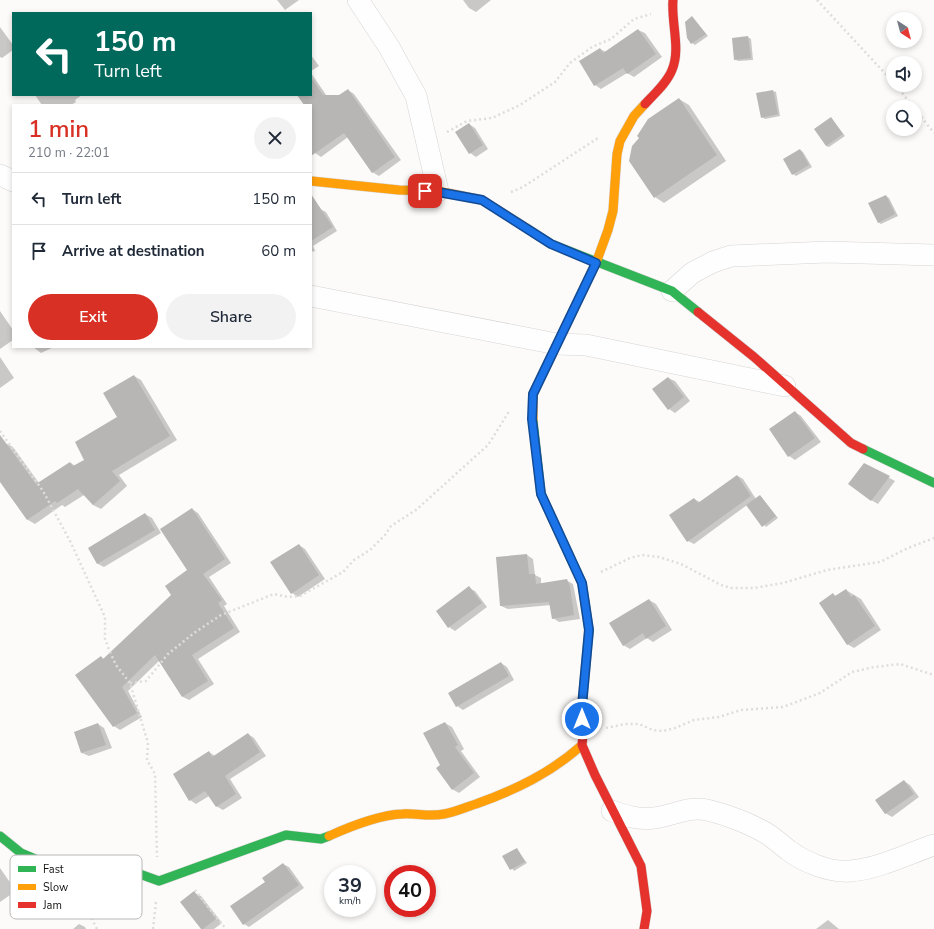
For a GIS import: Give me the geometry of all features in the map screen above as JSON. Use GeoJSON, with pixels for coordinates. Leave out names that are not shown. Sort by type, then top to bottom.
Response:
{"type":"FeatureCollection","features":[{"type":"Feature","properties":{"kind":"street"},"geometry":{"type":"LineString","coordinates":[[358,0],[389,47],[416,96],[438,192]]}},
{"type":"Feature","properties":{"kind":"street"},"geometry":{"type":"LineString","coordinates":[[644,929],[647,911],[641,866],[612,811],[582,745],[584,731],[582,706],[589,630],[582,583],[541,494],[532,419],[533,394],[596,263],[613,212],[617,154],[620,141],[634,116],[649,97],[663,84],[672,71],[676,55],[673,1]]}},
{"type":"Feature","properties":{"kind":"street"},"geometry":{"type":"LineString","coordinates":[[0,175],[12,181]]}},
{"type":"Feature","properties":{"kind":"street"},"geometry":{"type":"LineString","coordinates":[[312,180],[399,190],[438,192],[482,200],[551,244],[596,263],[672,291],[754,357],[851,443],[934,483]]}},
{"type":"Feature","properties":{"kind":"street"},"geometry":{"type":"LineString","coordinates":[[672,291],[692,273],[713,262],[731,256],[827,252],[934,254]]}},
{"type":"Feature","properties":{"kind":"street"},"geometry":{"type":"LineString","coordinates":[[312,296],[557,344],[586,345],[785,386]]}},
{"type":"Feature","properties":{"kind":"street"},"geometry":{"type":"LineString","coordinates":[[142,875],[159,881],[286,835],[321,839],[355,825],[401,814],[434,816],[446,814],[529,782],[568,759],[582,745]]}},
{"type":"Feature","properties":{"kind":"street"},"geometry":{"type":"LineString","coordinates":[[612,811],[629,817],[642,819],[655,818],[687,809],[707,810],[742,822],[768,834],[789,851],[824,868],[849,872],[874,867],[934,845]]}},
{"type":"Feature","properties":{"kind":"street"},"geometry":{"type":"LineString","coordinates":[[0,836],[23,855]]}},
{"type":"Feature","properties":{"kind":"path"},"geometry":{"type":"LineString","coordinates":[[816,0],[886,75]]}},
{"type":"Feature","properties":{"kind":"path"},"geometry":{"type":"LineString","coordinates":[[425,137],[443,134],[467,121],[492,118],[520,105],[555,82],[570,63],[592,47],[611,39],[634,19],[656,12],[673,1]]}},
{"type":"Feature","properties":{"kind":"path"},"geometry":{"type":"LineString","coordinates":[[901,92],[908,100]]}},
{"type":"Feature","properties":{"kind":"path"},"geometry":{"type":"LineString","coordinates":[[922,118],[934,133]]}},
{"type":"Feature","properties":{"kind":"path"},"geometry":{"type":"LineString","coordinates":[[482,200],[523,187],[599,137]]}},
{"type":"Feature","properties":{"kind":"path"},"geometry":{"type":"LineString","coordinates":[[130,684],[146,681],[168,654],[221,614],[274,594],[288,597],[300,596],[343,572],[354,560],[370,550],[385,535],[391,526],[416,510],[488,445],[511,408],[533,394]]}},
{"type":"Feature","properties":{"kind":"path"},"geometry":{"type":"LineString","coordinates":[[0,431],[43,491],[71,543],[105,617],[105,639],[110,652],[116,665],[130,684],[148,744],[147,760],[155,774],[155,815],[159,881],[153,929]]}},
{"type":"Feature","properties":{"kind":"path"},"geometry":{"type":"LineString","coordinates":[[582,583],[604,570],[630,558],[642,555],[659,557],[681,564],[721,585],[731,588],[754,588],[783,583],[827,570],[880,562],[908,548],[934,538]]}},
{"type":"Feature","properties":{"kind":"path"},"geometry":{"type":"LineString","coordinates":[[584,731],[616,727],[625,724],[639,724],[653,730],[662,731],[675,728],[694,720],[719,717],[741,710],[783,707],[820,693],[852,672],[874,667],[900,664],[934,675]]}},
{"type":"Feature","properties":{"kind":"path"},"geometry":{"type":"LineString","coordinates":[[182,872],[226,929]]}},
{"type":"Feature","properties":{"kind":"path"},"geometry":{"type":"LineString","coordinates":[[91,919],[97,929]]}},
{"type":"Feature","properties":{"kind":"building"},"geometry":{"type":"Polygon","coordinates":[[[692,16],[706,34],[691,44],[687,38],[685,22],[692,16]]]}},
{"type":"Feature","properties":{"kind":"building"},"geometry":{"type":"Polygon","coordinates":[[[638,29],[656,54],[627,74],[623,68],[594,86],[579,61],[600,48],[603,53],[638,29]]]}},
{"type":"Feature","properties":{"kind":"building"},"geometry":{"type":"Polygon","coordinates":[[[748,36],[751,58],[734,60],[732,38],[748,36]]]}},
{"type":"Feature","properties":{"kind":"building"},"geometry":{"type":"Polygon","coordinates":[[[312,78],[323,95],[339,95],[348,89],[395,157],[372,173],[344,133],[312,155],[312,104],[303,104],[298,96],[312,96],[312,78]]]}},
{"type":"Feature","properties":{"kind":"building"},"geometry":{"type":"Polygon","coordinates":[[[773,90],[778,114],[761,118],[756,93],[773,90]]]}},
{"type":"Feature","properties":{"kind":"building"},"geometry":{"type":"Polygon","coordinates":[[[679,98],[717,155],[654,198],[629,161],[632,146],[639,138],[637,136],[648,119],[679,98]]]}},
{"type":"Feature","properties":{"kind":"building"},"geometry":{"type":"Polygon","coordinates":[[[831,117],[843,134],[826,146],[814,129],[831,117]]]}},
{"type":"Feature","properties":{"kind":"building"},"geometry":{"type":"Polygon","coordinates":[[[469,123],[483,145],[469,154],[455,132],[469,123]]]}},
{"type":"Feature","properties":{"kind":"building"},"geometry":{"type":"Polygon","coordinates":[[[800,149],[809,165],[792,175],[783,159],[800,149]]]}},
{"type":"Feature","properties":{"kind":"building"},"geometry":{"type":"Polygon","coordinates":[[[886,195],[895,214],[878,223],[868,203],[886,195]]]}},
{"type":"Feature","properties":{"kind":"building"},"geometry":{"type":"Polygon","coordinates":[[[312,196],[333,227],[312,240],[312,196]]]}},
{"type":"Feature","properties":{"kind":"building"},"geometry":{"type":"Polygon","coordinates":[[[134,375],[170,436],[112,471],[120,481],[93,505],[78,489],[57,503],[55,501],[27,520],[0,482],[0,435],[36,484],[70,462],[73,466],[84,460],[75,442],[117,417],[103,393],[134,375]]]}},
{"type":"Feature","properties":{"kind":"building"},"geometry":{"type":"Polygon","coordinates":[[[668,377],[684,397],[668,410],[652,389],[668,377]]]}},
{"type":"Feature","properties":{"kind":"building"},"geometry":{"type":"Polygon","coordinates":[[[795,411],[815,438],[788,457],[769,429],[795,411]]]}},
{"type":"Feature","properties":{"kind":"building"},"geometry":{"type":"Polygon","coordinates":[[[864,463],[890,476],[871,501],[848,484],[864,463]]]}},
{"type":"Feature","properties":{"kind":"building"},"geometry":{"type":"Polygon","coordinates":[[[737,475],[751,496],[687,542],[669,515],[694,498],[698,503],[737,475]]]}},
{"type":"Feature","properties":{"kind":"building"},"geometry":{"type":"Polygon","coordinates":[[[760,495],[776,516],[762,527],[746,505],[760,495]]]}},
{"type":"Feature","properties":{"kind":"building"},"geometry":{"type":"Polygon","coordinates":[[[192,508],[225,559],[203,574],[222,600],[218,603],[234,628],[192,655],[208,681],[182,697],[155,655],[122,687],[137,713],[113,727],[75,675],[101,656],[103,659],[171,595],[165,586],[187,570],[160,529],[192,508]]]}},
{"type":"Feature","properties":{"kind":"building"},"geometry":{"type":"Polygon","coordinates":[[[145,513],[155,530],[97,564],[88,548],[145,513]]]}},
{"type":"Feature","properties":{"kind":"building"},"geometry":{"type":"Polygon","coordinates":[[[299,544],[319,575],[291,594],[270,562],[299,544]]]}},
{"type":"Feature","properties":{"kind":"building"},"geometry":{"type":"Polygon","coordinates":[[[527,554],[529,574],[535,574],[536,584],[567,579],[570,587],[574,615],[552,619],[549,602],[500,606],[496,557],[527,554]]]}},
{"type":"Feature","properties":{"kind":"building"},"geometry":{"type":"Polygon","coordinates":[[[469,586],[482,603],[448,628],[436,611],[469,586]]]}},
{"type":"Feature","properties":{"kind":"building"},"geometry":{"type":"Polygon","coordinates":[[[846,589],[851,597],[854,595],[875,626],[847,645],[819,603],[833,593],[835,596],[846,589]]]}},
{"type":"Feature","properties":{"kind":"building"},"geometry":{"type":"Polygon","coordinates":[[[649,599],[666,626],[646,639],[643,633],[623,646],[609,623],[649,599]]]}},
{"type":"Feature","properties":{"kind":"building"},"geometry":{"type":"Polygon","coordinates":[[[501,662],[509,676],[456,707],[448,693],[501,662]]]}},
{"type":"Feature","properties":{"kind":"building"},"geometry":{"type":"Polygon","coordinates":[[[445,722],[458,745],[455,747],[474,773],[452,790],[436,768],[440,765],[423,733],[445,722]]]}},
{"type":"Feature","properties":{"kind":"building"},"geometry":{"type":"Polygon","coordinates":[[[98,723],[106,745],[81,753],[74,732],[98,723]]]}},
{"type":"Feature","properties":{"kind":"building"},"geometry":{"type":"Polygon","coordinates":[[[248,733],[260,752],[225,776],[236,794],[216,807],[205,791],[189,801],[173,774],[209,751],[212,757],[248,733]]]}},
{"type":"Feature","properties":{"kind":"building"},"geometry":{"type":"Polygon","coordinates":[[[904,780],[914,794],[885,814],[875,800],[904,780]]]}},
{"type":"Feature","properties":{"kind":"building"},"geometry":{"type":"Polygon","coordinates":[[[517,848],[525,862],[510,870],[502,856],[517,848]]]}},
{"type":"Feature","properties":{"kind":"building"},"geometry":{"type":"Polygon","coordinates":[[[283,863],[299,885],[243,925],[230,906],[265,882],[262,878],[283,863]]]}},
{"type":"Feature","properties":{"kind":"building"},"geometry":{"type":"Polygon","coordinates":[[[194,891],[216,919],[203,929],[201,929],[180,902],[194,891]]]}},
{"type":"Feature","properties":{"kind":"traffic: fast"},"geometry":{"type":"LineString","coordinates":[[528,229],[551,244],[672,291],[698,312]]}},
{"type":"Feature","properties":{"kind":"traffic: fast"},"geometry":{"type":"LineString","coordinates":[[533,421],[541,494],[582,583],[589,630],[582,706],[584,725]]}},
{"type":"Feature","properties":{"kind":"traffic: fast"},"geometry":{"type":"LineString","coordinates":[[863,449],[934,483]]}},
{"type":"Feature","properties":{"kind":"traffic: fast"},"geometry":{"type":"LineString","coordinates":[[142,875],[159,881],[286,835],[321,839],[329,836]]}},
{"type":"Feature","properties":{"kind":"traffic: fast"},"geometry":{"type":"LineString","coordinates":[[0,836],[26,855]]}},
{"type":"Feature","properties":{"kind":"traffic: slow"},"geometry":{"type":"LineString","coordinates":[[533,421],[533,394],[596,263],[608,230],[613,211],[617,154],[620,141],[634,116],[645,104]]}},
{"type":"Feature","properties":{"kind":"traffic: slow"},"geometry":{"type":"LineString","coordinates":[[312,181],[399,190],[438,191],[482,200],[528,229]]}},
{"type":"Feature","properties":{"kind":"traffic: slow"},"geometry":{"type":"LineString","coordinates":[[329,836],[374,819],[402,814],[439,815],[476,804],[505,793],[532,780],[558,764],[582,745]]}},
{"type":"Feature","properties":{"kind":"traffic: jam"},"geometry":{"type":"LineString","coordinates":[[645,104],[670,75],[675,62],[676,45],[673,0]]}},
{"type":"Feature","properties":{"kind":"traffic: jam"},"geometry":{"type":"LineString","coordinates":[[698,312],[754,357],[851,443],[863,449]]}},
{"type":"Feature","properties":{"kind":"traffic: jam"},"geometry":{"type":"LineString","coordinates":[[584,725],[582,745],[595,775],[641,866],[647,911],[644,929]]}},
{"type":"Feature","properties":{"kind":"route"},"geometry":{"type":"LineString","coordinates":[[425,191],[482,200],[551,244],[596,263],[533,394],[532,407],[535,452],[541,494],[549,513],[559,530],[582,583],[589,630],[582,719]]}}]}
